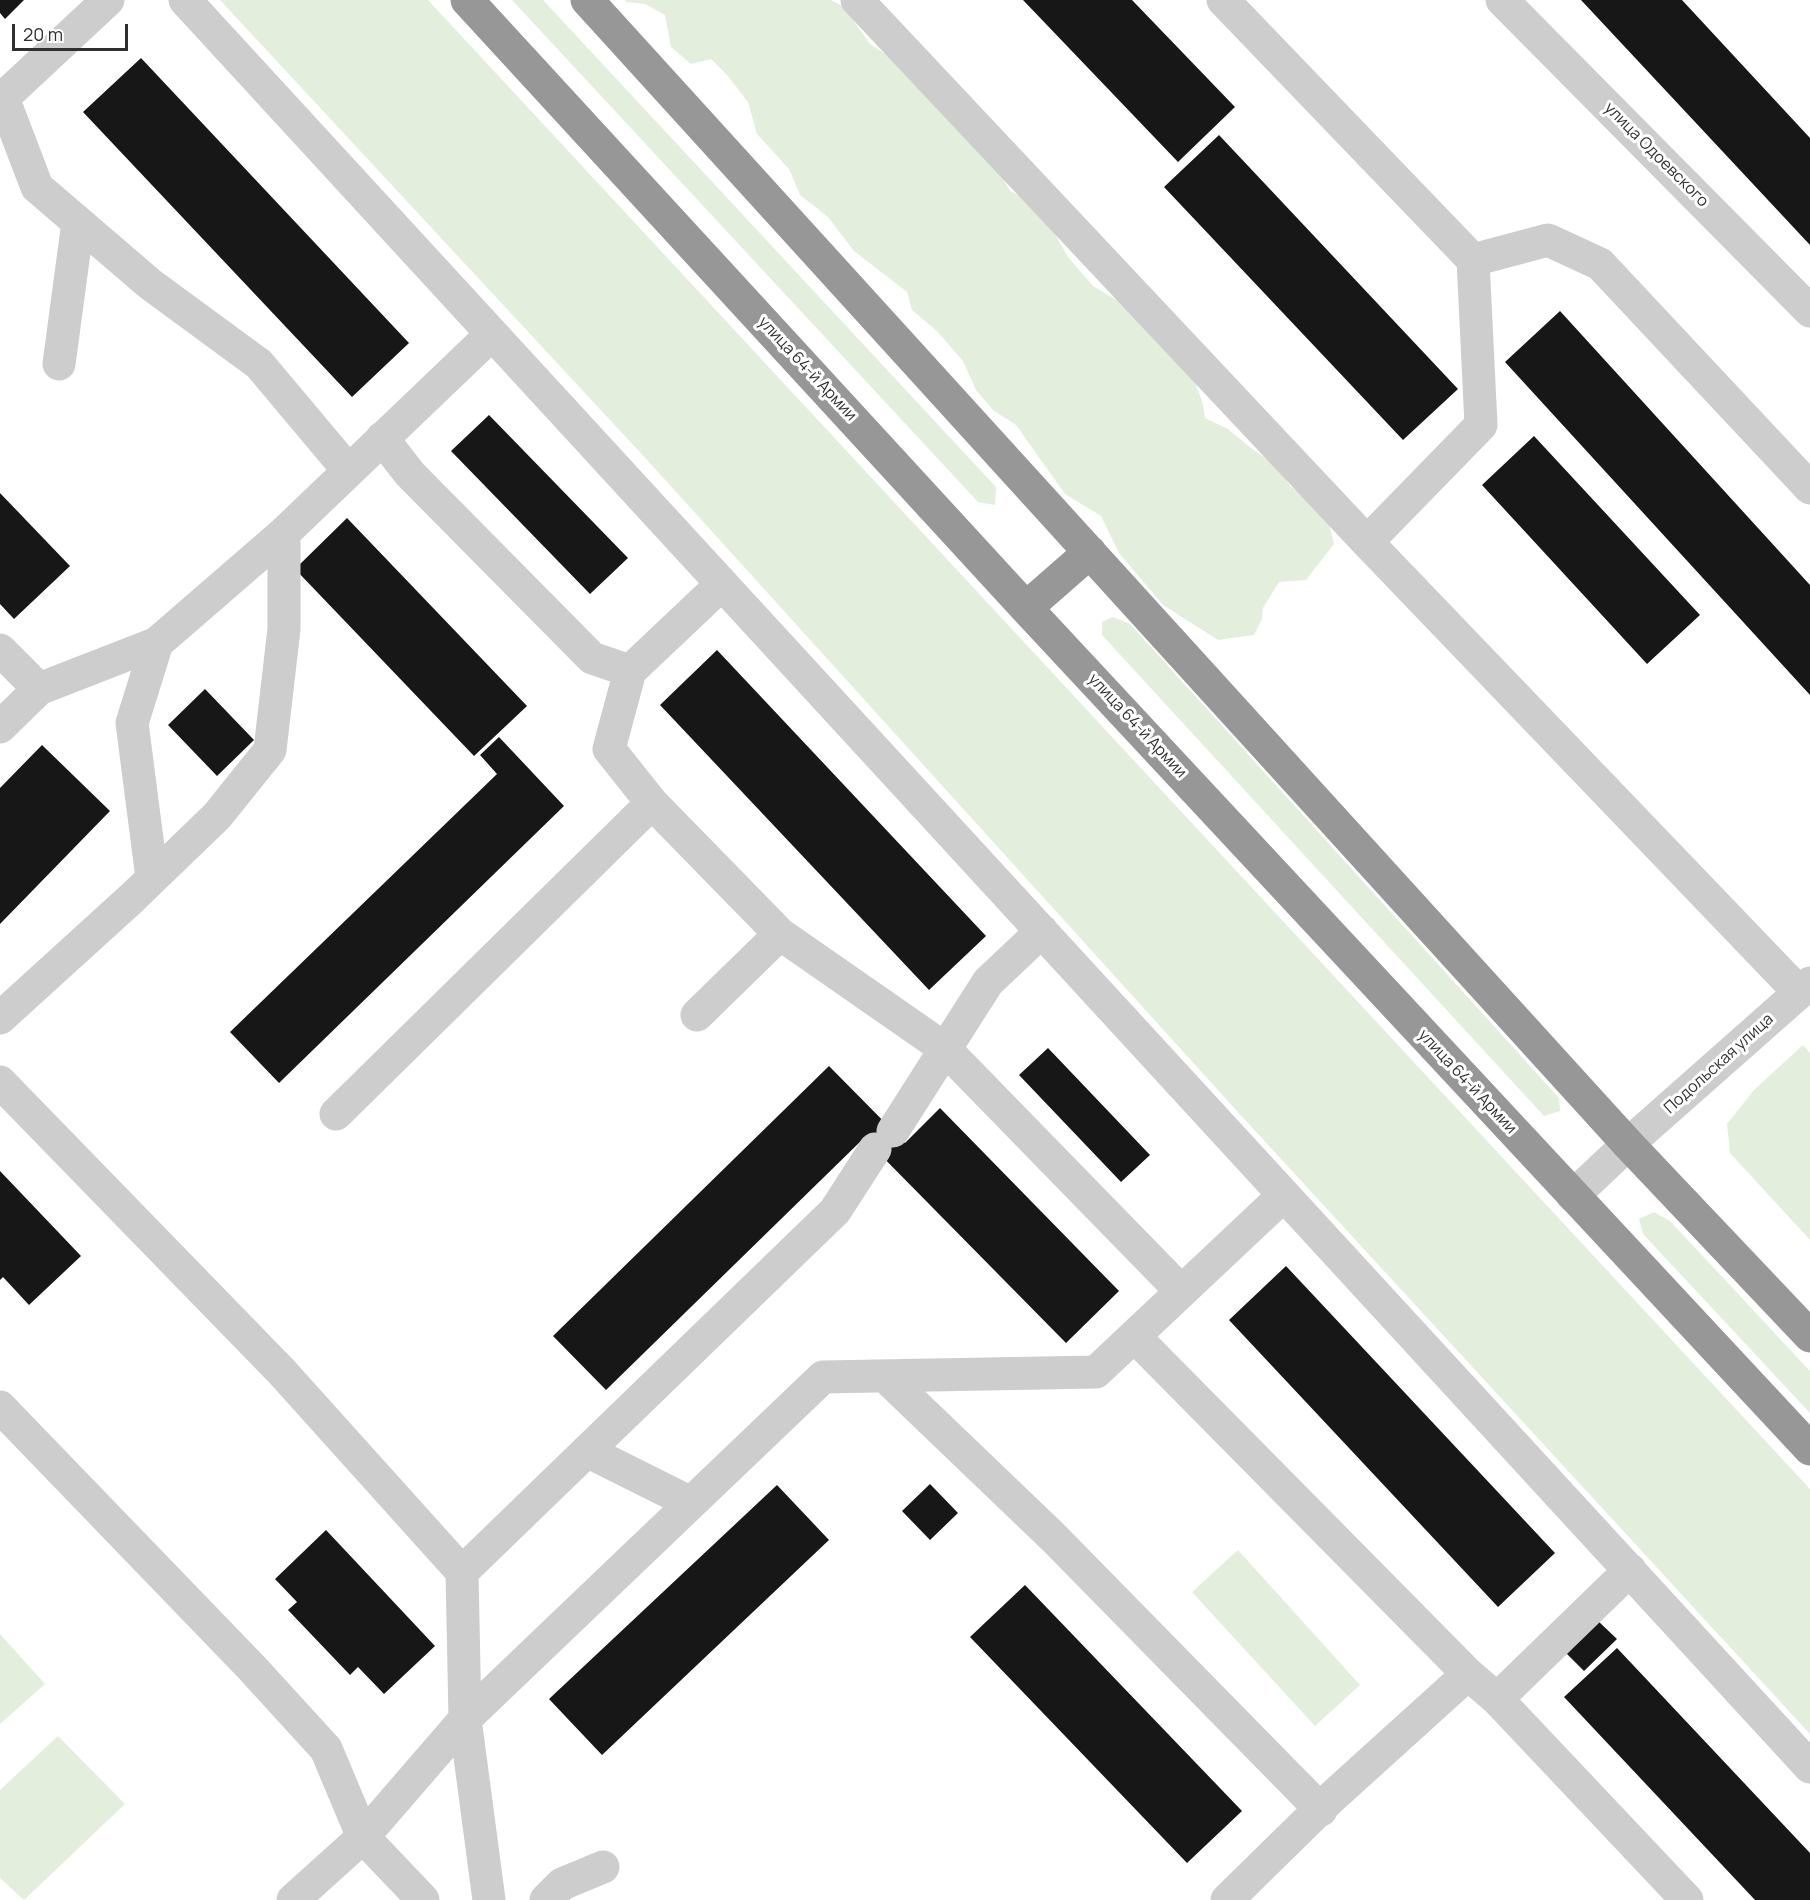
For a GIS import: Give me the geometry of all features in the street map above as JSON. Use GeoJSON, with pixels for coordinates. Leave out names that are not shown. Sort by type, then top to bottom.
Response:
{"type":"FeatureCollection","features":[{"type":"Feature","properties":{"kind":"highway","name":"улица 64-й Армии"},"geometry":{"type":"LineString","coordinates":[[467,0],[1026,608],[1810,1449]]}},
{"type":"Feature","properties":{"kind":"highway"},"geometry":{"type":"LineString","coordinates":[[587,0],[1628,1144],[1810,1336]]}},
{"type":"Feature","properties":{"kind":"highway"},"geometry":{"type":"LineString","coordinates":[[1026,608],[1090,552]]}},
{"type":"Feature","properties":{"kind":"street"},"geometry":{"type":"LineString","coordinates":[[108,0],[1,98],[37,187],[150,284],[259,364],[348,470]]}},
{"type":"Feature","properties":{"kind":"street"},"geometry":{"type":"LineString","coordinates":[[185,0],[1810,1767]]}},
{"type":"Feature","properties":{"kind":"street"},"geometry":{"type":"LineString","coordinates":[[857,0],[1367,542],[1805,988]]}},
{"type":"Feature","properties":{"kind":"street"},"geometry":{"type":"LineString","coordinates":[[1223,0],[1473,260],[1481,425],[1367,542]]}},
{"type":"Feature","properties":{"kind":"street","name":"улица Одоевского"},"geometry":{"type":"LineString","coordinates":[[1502,0],[1810,311]]}},
{"type":"Feature","properties":{"kind":"street"},"geometry":{"type":"LineString","coordinates":[[59,364],[78,222]]}},
{"type":"Feature","properties":{"kind":"street"},"geometry":{"type":"LineString","coordinates":[[1473,260],[1548,240],[1599,264],[1810,488]]}},
{"type":"Feature","properties":{"kind":"street"},"geometry":{"type":"LineString","coordinates":[[0,727],[39,689],[157,644],[284,533],[492,334]]}},
{"type":"Feature","properties":{"kind":"street"},"geometry":{"type":"LineString","coordinates":[[382,438],[410,474],[592,658],[630,671]]}},
{"type":"Feature","properties":{"kind":"street"},"geometry":{"type":"LineString","coordinates":[[0,1018],[217,816],[270,750],[284,629],[284,533]]}},
{"type":"Feature","properties":{"kind":"street"},"geometry":{"type":"LineString","coordinates":[[722,584],[630,671],[609,750],[652,803],[780,934],[944,1048],[1181,1291]]}},
{"type":"Feature","properties":{"kind":"street"},"geometry":{"type":"LineString","coordinates":[[152,878],[132,723],[157,644]]}},
{"type":"Feature","properties":{"kind":"street"},"geometry":{"type":"LineString","coordinates":[[0,650],[39,689]]}},
{"type":"Feature","properties":{"kind":"street"},"geometry":{"type":"LineString","coordinates":[[336,1114],[652,803]]}},
{"type":"Feature","properties":{"kind":"street"},"geometry":{"type":"LineString","coordinates":[[462,1572],[835,1211],[988,982],[1042,931]]}},
{"type":"Feature","properties":{"kind":"street"},"geometry":{"type":"LineString","coordinates":[[697,1015],[780,934]]}},
{"type":"Feature","properties":{"kind":"street","name":"Подольская улица"},"geometry":{"type":"LineString","coordinates":[[1573,1196],[1628,1144],[1805,988]]}},
{"type":"Feature","properties":{"kind":"street"},"geometry":{"type":"LineString","coordinates":[[0,1082],[282,1372],[462,1572],[465,1719],[489,1900]]}},
{"type":"Feature","properties":{"kind":"street"},"geometry":{"type":"LineString","coordinates":[[293,1900],[363,1837],[465,1719],[823,1377],[1095,1372],[1284,1195]]}},
{"type":"Feature","properties":{"kind":"street"},"geometry":{"type":"LineString","coordinates":[[1134,1336],[1468,1674],[1497,1699],[1687,1900]]}},
{"type":"Feature","properties":{"kind":"street"},"geometry":{"type":"LineString","coordinates":[[885,1376],[1053,1537],[1321,1810]]}},
{"type":"Feature","properties":{"kind":"street"},"geometry":{"type":"LineString","coordinates":[[0,1407],[252,1668],[326,1749],[363,1837],[423,1900]]}},
{"type":"Feature","properties":{"kind":"street"},"geometry":{"type":"LineString","coordinates":[[587,1451],[691,1503]]}},
{"type":"Feature","properties":{"kind":"street"},"geometry":{"type":"LineString","coordinates":[[1497,1699],[1630,1570]]}},
{"type":"Feature","properties":{"kind":"street"},"geometry":{"type":"LineString","coordinates":[[1240,1895],[1331,1798],[1468,1674]]}},
{"type":"Feature","properties":{"kind":"street"},"geometry":{"type":"LineString","coordinates":[[546,1900],[562,1884],[603,1867]]}},
{"type":"Feature","properties":{"kind":"green space"},"geometry":{"type":"Polygon","coordinates":[[[220,0],[428,0],[1810,1489],[1810,1734],[1236,1110],[649,462],[220,0]]]}},
{"type":"Feature","properties":{"kind":"green space"},"geometry":{"type":"Polygon","coordinates":[[[512,0],[543,0],[996,487],[995,505],[978,502],[512,0]]]}},
{"type":"Feature","properties":{"kind":"green space"},"geometry":{"type":"Polygon","coordinates":[[[625,0],[831,0],[844,7],[870,44],[895,60],[998,170],[1010,191],[1040,207],[1068,257],[1093,286],[1137,312],[1194,380],[1202,401],[1205,418],[1228,429],[1278,467],[1290,486],[1316,506],[1328,519],[1334,544],[1306,580],[1279,582],[1263,608],[1262,619],[1254,635],[1218,640],[1163,605],[1119,553],[1101,516],[1065,494],[1016,425],[993,410],[976,390],[963,361],[937,331],[912,310],[907,292],[854,251],[828,217],[800,195],[789,169],[757,134],[748,102],[727,75],[711,59],[691,64],[671,47],[665,15],[645,4],[625,0]]]}},
{"type":"Feature","properties":{"kind":"green space"},"geometry":{"type":"Polygon","coordinates":[[[1113,617],[1130,624],[1559,1098],[1560,1111],[1544,1116],[1102,635],[1102,622],[1113,617]]]}},
{"type":"Feature","properties":{"kind":"green space"},"geometry":{"type":"Polygon","coordinates":[[[1803,1045],[1810,1053],[1810,1240],[1730,1153],[1727,1124],[1754,1090],[1803,1045]]]}},
{"type":"Feature","properties":{"kind":"green space"},"geometry":{"type":"Polygon","coordinates":[[[1654,1212],[1670,1221],[1810,1371],[1810,1413],[1643,1234],[1639,1219],[1654,1212]]]}},
{"type":"Feature","properties":{"kind":"green space"},"geometry":{"type":"Polygon","coordinates":[[[1238,1550],[1360,1685],[1315,1726],[1192,1592],[1238,1550]]]}},
{"type":"Feature","properties":{"kind":"green space"},"geometry":{"type":"Polygon","coordinates":[[[0,1634],[45,1684],[0,1724],[0,1634]]]}},
{"type":"Feature","properties":{"kind":"green space"},"geometry":{"type":"Polygon","coordinates":[[[58,1736],[125,1804],[24,1900],[0,1878],[0,1790],[58,1736]]]}},
{"type":"Feature","properties":{"kind":"building"},"geometry":{"type":"Polygon","coordinates":[[[0,0],[24,0],[5,19],[0,13],[0,0]]]}},
{"type":"Feature","properties":{"kind":"building"},"geometry":{"type":"Polygon","coordinates":[[[1023,0],[1132,0],[1235,107],[1178,162],[1023,0]]]}},
{"type":"Feature","properties":{"kind":"building"},"geometry":{"type":"Polygon","coordinates":[[[1581,0],[1682,0],[1810,138],[1810,245],[1581,0]]]}},
{"type":"Feature","properties":{"kind":"building"},"geometry":{"type":"Polygon","coordinates":[[[141,58],[409,343],[352,397],[83,112],[141,58]]]}},
{"type":"Feature","properties":{"kind":"building"},"geometry":{"type":"Polygon","coordinates":[[[1219,135],[1458,389],[1403,440],[1164,187],[1219,135]]]}},
{"type":"Feature","properties":{"kind":"building"},"geometry":{"type":"Polygon","coordinates":[[[1560,311],[1810,585],[1810,695],[1505,362],[1560,311]]]}},
{"type":"Feature","properties":{"kind":"building"},"geometry":{"type":"Polygon","coordinates":[[[489,415],[628,558],[590,594],[451,451],[489,415]]]}},
{"type":"Feature","properties":{"kind":"building"},"geometry":{"type":"Polygon","coordinates":[[[1534,436],[1700,615],[1647,664],[1482,485],[1534,436]]]}},
{"type":"Feature","properties":{"kind":"building"},"geometry":{"type":"Polygon","coordinates":[[[0,493],[70,566],[14,619],[0,604],[0,493]]]}},
{"type":"Feature","properties":{"kind":"building"},"geometry":{"type":"Polygon","coordinates":[[[347,518],[527,706],[474,756],[295,569],[347,518]]]}},
{"type":"Feature","properties":{"kind":"building"},"geometry":{"type":"Polygon","coordinates":[[[717,650],[986,936],[929,990],[660,705],[717,650]]]}},
{"type":"Feature","properties":{"kind":"building"},"geometry":{"type":"Polygon","coordinates":[[[205,689],[254,740],[217,776],[168,725],[205,689]]]}},
{"type":"Feature","properties":{"kind":"building"},"geometry":{"type":"Polygon","coordinates":[[[499,737],[564,806],[279,1083],[230,1032],[497,774],[480,755],[499,737]]]}},
{"type":"Feature","properties":{"kind":"building"},"geometry":{"type":"Polygon","coordinates":[[[42,745],[110,811],[0,924],[0,788],[42,745]]]}},
{"type":"Feature","properties":{"kind":"building"},"geometry":{"type":"Polygon","coordinates":[[[1048,1048],[1150,1155],[1121,1182],[1019,1075],[1048,1048]]]}},
{"type":"Feature","properties":{"kind":"building"},"geometry":{"type":"Polygon","coordinates":[[[829,1066],[905,1143],[940,1108],[1119,1291],[1066,1343],[864,1138],[606,1390],[553,1336],[829,1066]]]}},
{"type":"Feature","properties":{"kind":"building"},"geometry":{"type":"Polygon","coordinates":[[[0,1171],[81,1256],[29,1305],[3,1277],[0,1280],[0,1171]]]}},
{"type":"Feature","properties":{"kind":"building"},"geometry":{"type":"Polygon","coordinates":[[[1286,1266],[1555,1553],[1498,1607],[1229,1320],[1286,1266]]]}},
{"type":"Feature","properties":{"kind":"building"},"geometry":{"type":"Polygon","coordinates":[[[930,1484],[958,1513],[930,1540],[902,1511],[930,1484]]]}},
{"type":"Feature","properties":{"kind":"building"},"geometry":{"type":"Polygon","coordinates":[[[777,1485],[829,1540],[602,1755],[549,1699],[777,1485]]]}},
{"type":"Feature","properties":{"kind":"building"},"geometry":{"type":"Polygon","coordinates":[[[326,1530],[435,1646],[384,1694],[358,1667],[350,1675],[288,1610],[297,1602],[275,1579],[326,1530]]]}},
{"type":"Feature","properties":{"kind":"building"},"geometry":{"type":"Polygon","coordinates":[[[1025,1585],[1242,1811],[1187,1863],[970,1637],[1025,1585]]]}},
{"type":"Feature","properties":{"kind":"building"},"geometry":{"type":"Polygon","coordinates":[[[1597,1620],[1617,1639],[1584,1671],[1565,1652],[1597,1620]]]}},
{"type":"Feature","properties":{"kind":"building"},"geometry":{"type":"Polygon","coordinates":[[[1617,1648],[1810,1853],[1810,1900],[1755,1900],[1564,1697],[1617,1648]]]}}]}
